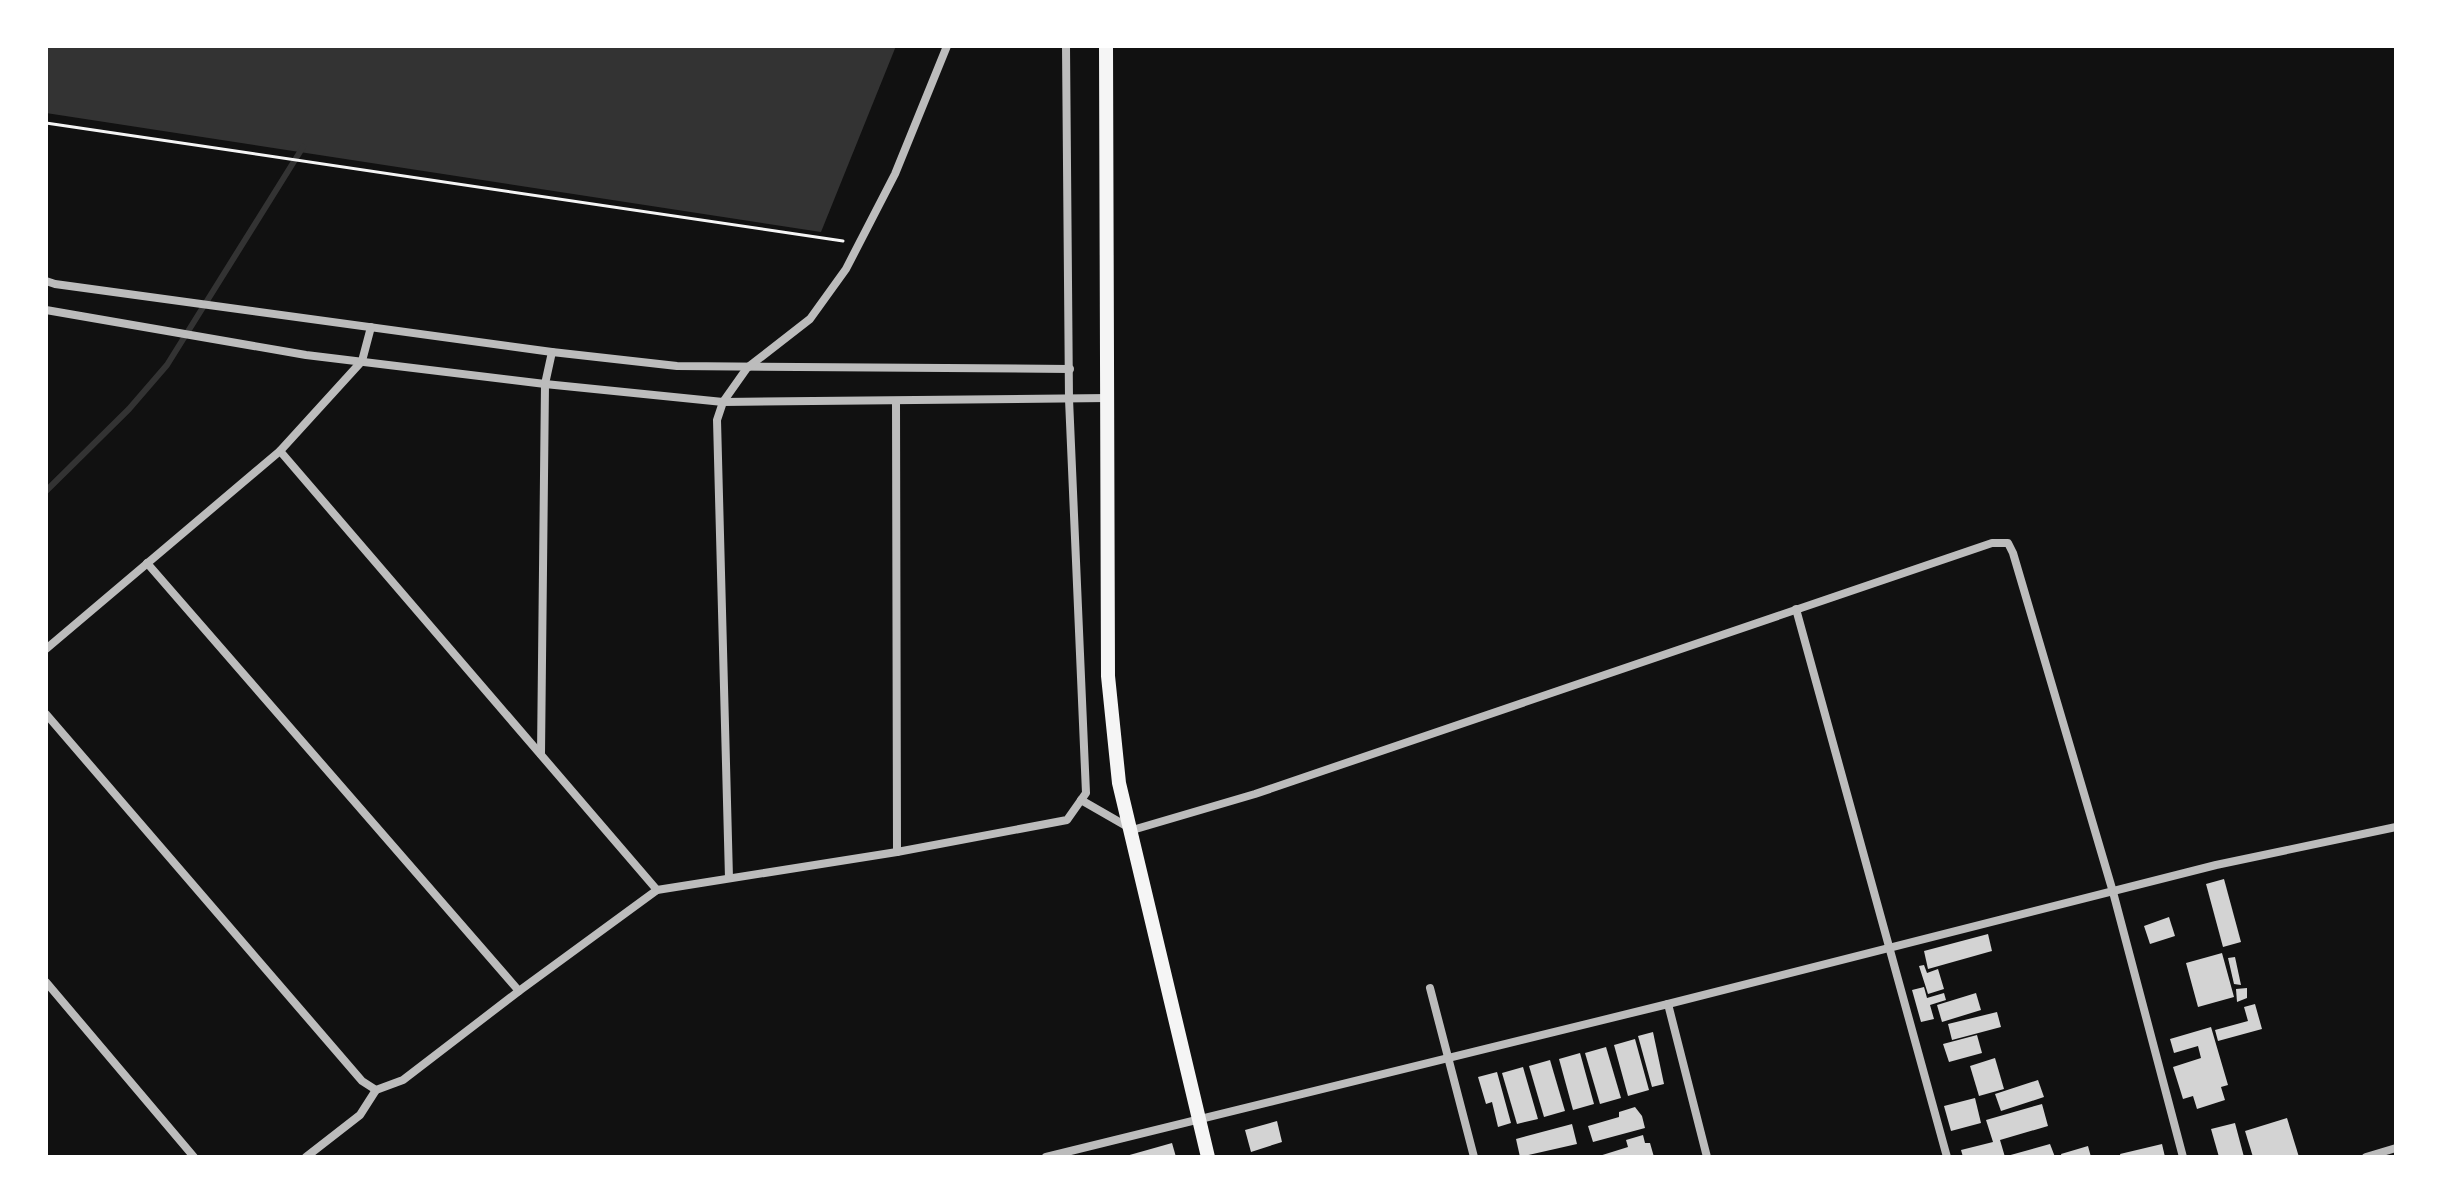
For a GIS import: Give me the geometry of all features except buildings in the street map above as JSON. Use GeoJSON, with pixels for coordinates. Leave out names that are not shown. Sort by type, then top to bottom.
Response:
{"type":"FeatureCollection","features":[{"type":"Feature","properties":{"kind":"main road"},"geometry":{"type":"LineString","coordinates":[[1106,46],[1108,676],[1119,783],[1208,1157]]}},
{"type":"Feature","properties":{"kind":"street"},"geometry":{"type":"LineString","coordinates":[[729,878],[717,420],[723,402],[747,368],[810,319],[846,269],[895,174],[947,46]]}},
{"type":"Feature","properties":{"kind":"street"},"geometry":{"type":"LineString","coordinates":[[306,1157],[360,1115],[376,1090],[403,1080],[657,890],[897,852],[1067,820],[1086,793],[1069,399],[1066,46]]}},
{"type":"Feature","properties":{"kind":"street"},"geometry":{"type":"LineString","coordinates":[[46,281],[552,352],[677,366],[1070,369]]}},
{"type":"Feature","properties":{"kind":"street"},"geometry":{"type":"LineString","coordinates":[[46,310],[306,355],[723,402],[1108,398]]}},
{"type":"Feature","properties":{"kind":"street"},"geometry":{"type":"LineString","coordinates":[[46,649],[280,451],[362,361],[371,327]]}},
{"type":"Feature","properties":{"kind":"street"},"geometry":{"type":"LineString","coordinates":[[541,755],[545,384],[552,352]]}},
{"type":"Feature","properties":{"kind":"street"},"geometry":{"type":"LineString","coordinates":[[896,402],[897,852]]}},
{"type":"Feature","properties":{"kind":"street"},"geometry":{"type":"LineString","coordinates":[[280,451],[657,890]]}},
{"type":"Feature","properties":{"kind":"street"},"geometry":{"type":"LineString","coordinates":[[1081,800],[1129,829],[1255,794],[1992,543],[2008,543],[2113,892],[2183,1157]]}},
{"type":"Feature","properties":{"kind":"street"},"geometry":{"type":"LineString","coordinates":[[147,563],[519,991]]}},
{"type":"Feature","properties":{"kind":"street"},"geometry":{"type":"LineString","coordinates":[[1796,609],[1947,1157]]}},
{"type":"Feature","properties":{"kind":"street"},"geometry":{"type":"LineString","coordinates":[[46,714],[362,1081],[376,1090]]}},
{"type":"Feature","properties":{"kind":"street"},"geometry":{"type":"LineString","coordinates":[[1046,1157],[2216,865],[2396,827]]}},
{"type":"Feature","properties":{"kind":"street"},"geometry":{"type":"LineString","coordinates":[[46,982],[194,1157]]}},
{"type":"Feature","properties":{"kind":"street"},"geometry":{"type":"LineString","coordinates":[[1430,988],[1474,1157]]}},
{"type":"Feature","properties":{"kind":"street"},"geometry":{"type":"LineString","coordinates":[[1668,1004],[1707,1157]]}},
{"type":"Feature","properties":{"kind":"street"},"geometry":{"type":"LineString","coordinates":[[2366,1157],[2396,1148]]}},
{"type":"Feature","properties":{"kind":"path"},"geometry":{"type":"LineString","coordinates":[[46,123],[859,244]]}},
{"type":"Feature","properties":{"kind":"shaded area"},"geometry":{"type":"Polygon","coordinates":[[[46,46],[896,46],[821,232],[46,113],[46,46]]]}},
{"type":"Feature","properties":{"kind":"waterway"},"geometry":{"type":"LineString","coordinates":[[46,491],[129,409],[167,365],[303,147]]}}]}
